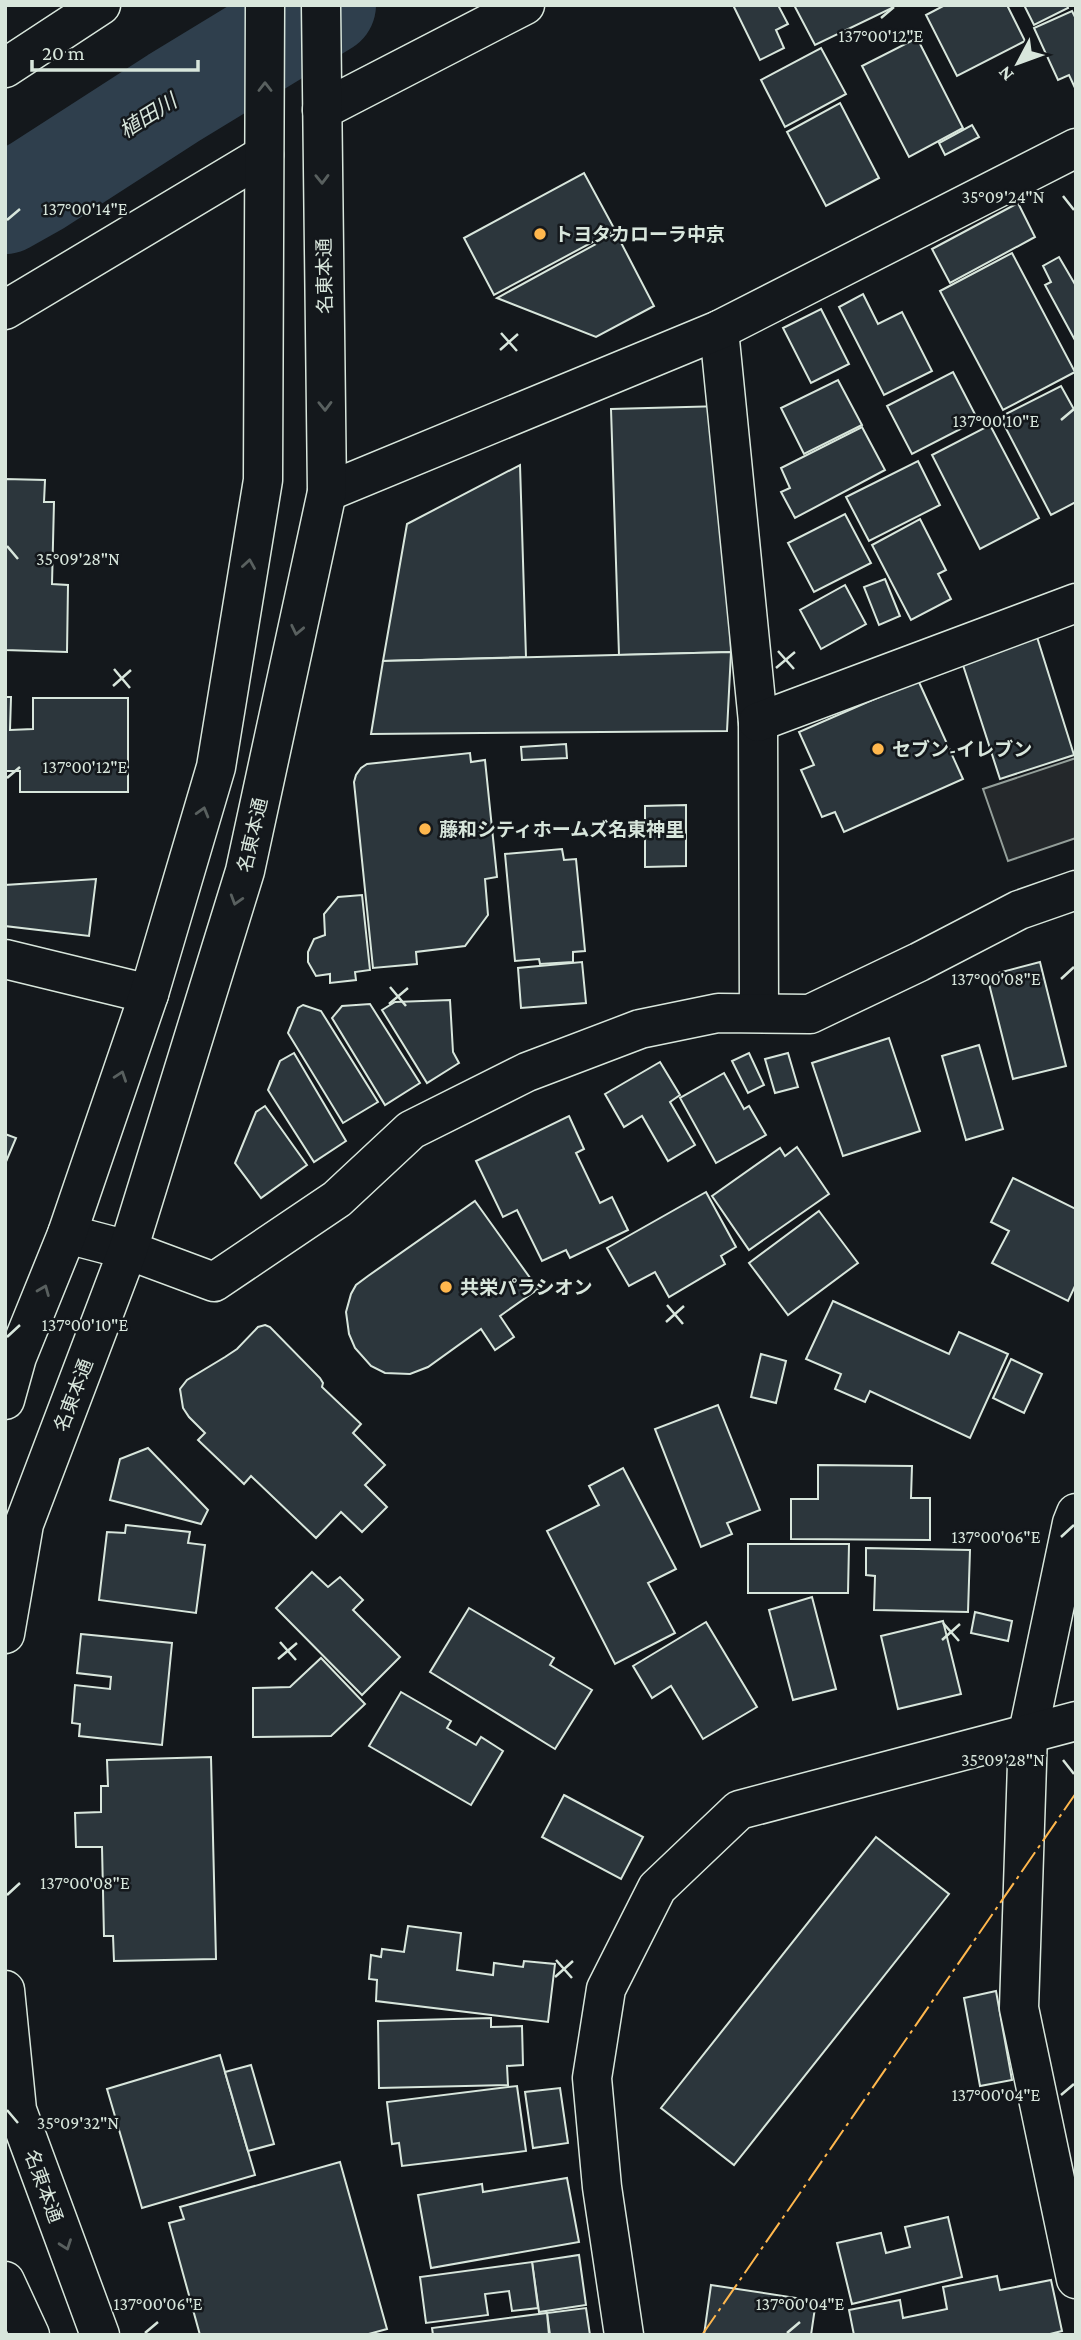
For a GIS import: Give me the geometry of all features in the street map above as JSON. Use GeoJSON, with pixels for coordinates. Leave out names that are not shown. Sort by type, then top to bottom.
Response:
{"type":"FeatureCollection","features":[{"type":"Feature","properties":{"kind":"street"},"geometry":{"type":"LineString","coordinates":[[5,68],[101,5]]}},
{"type":"Feature","properties":{"kind":"street"},"geometry":{"type":"LineString","coordinates":[[5,1400],[17,1357],[67,1234],[149,994],[216,767],[262,480],[265,5]]}},
{"type":"Feature","properties":{"kind":"street","name":"名東本通"},"geometry":{"type":"LineString","coordinates":[[5,1634],[23,1524],[128,1250],[245,871],[327,492],[321,5]]}},
{"type":"Feature","properties":{"kind":"street"},"geometry":{"type":"LineString","coordinates":[[322,110],[525,5]]}},
{"type":"Feature","properties":{"kind":"street"},"geometry":{"type":"LineString","coordinates":[[327,492],[719,330],[1076,148]]}},
{"type":"Feature","properties":{"kind":"street"},"geometry":{"type":"LineString","coordinates":[[5,310],[264,155]]}},
{"type":"Feature","properties":{"kind":"street"},"geometry":{"type":"LineString","coordinates":[[719,330],[758,722],[759,1012]]}},
{"type":"Feature","properties":{"kind":"street"},"geometry":{"type":"LineString","coordinates":[[758,722],[1076,603]]}},
{"type":"Feature","properties":{"kind":"street"},"geometry":{"type":"LineString","coordinates":[[67,1234],[128,1250],[214,1282],[337,1199],[411,1130],[515,1078],[640,1029],[718,1013],[810,1014],[1019,910],[1076,890]]}},
{"type":"Feature","properties":{"kind":"street"},"geometry":{"type":"LineString","coordinates":[[5,958],[149,994]]}},
{"type":"Feature","properties":{"kind":"street"},"geometry":{"type":"LineString","coordinates":[[1076,1513],[1028,1733],[1018,2008],[1076,2279]]}},
{"type":"Feature","properties":{"kind":"street"},"geometry":{"type":"LineString","coordinates":[[624,2335],[602,2187],[592,2078],[606,1989],[657,1888],[739,1811],[1076,1721]]}},
{"type":"Feature","properties":{"kind":"street","name":"名東本通"},"geometry":{"type":"LineString","coordinates":[[5,1990],[16,2110],[100,2335]]}},
{"type":"Feature","properties":{"kind":"street"},"geometry":{"type":"LineString","coordinates":[[5,2281],[30,2335]]}},
{"type":"Feature","properties":{"kind":"shaded area"},"geometry":{"type":"Polygon","coordinates":[[[1076,758],[1076,838],[1008,861],[983,789],[1076,758]]]}},
{"type":"Feature","properties":{"kind":"building"},"geometry":{"type":"Polygon","coordinates":[[[733,5],[778,5],[788,24],[776,30],[784,48],[760,60],[733,5]]]}},
{"type":"Feature","properties":{"kind":"building"},"geometry":{"type":"Polygon","coordinates":[[[794,5],[891,5],[892,8],[815,45],[794,5]]]}},
{"type":"Feature","properties":{"kind":"building"},"geometry":{"type":"Polygon","coordinates":[[[945,5],[1007,5],[1025,41],[957,76],[926,15],[945,5]]]}},
{"type":"Feature","properties":{"kind":"building"},"geometry":{"type":"Polygon","coordinates":[[[1024,5],[1067,5],[1068,8],[1034,25],[1024,5]]]}},
{"type":"Feature","properties":{"kind":"building"},"geometry":{"type":"Polygon","coordinates":[[[1072,11],[1076,19],[1076,90],[1069,75],[1058,80],[1034,28],[1072,11]]]}},
{"type":"Feature","properties":{"kind":"building"},"geometry":{"type":"Polygon","coordinates":[[[917,38],[963,128],[909,157],[862,66],[917,38]]]}},
{"type":"Feature","properties":{"kind":"building"},"geometry":{"type":"Polygon","coordinates":[[[821,48],[846,94],[785,127],[761,80],[821,48]]]}},
{"type":"Feature","properties":{"kind":"building"},"geometry":{"type":"Polygon","coordinates":[[[840,103],[879,178],[826,206],[787,132],[840,103]]]}},
{"type":"Feature","properties":{"kind":"building"},"geometry":{"type":"Polygon","coordinates":[[[972,125],[979,137],[945,155],[939,143],[972,125]]]}},
{"type":"Feature","properties":{"kind":"building","name":"トヨタカローラ中京"},"geometry":{"type":"Polygon","coordinates":[[[584,173],[615,230],[494,295],[464,238],[584,173]]]}},
{"type":"Feature","properties":{"kind":"building"},"geometry":{"type":"Polygon","coordinates":[[[1018,203],[1035,237],[950,283],[932,249],[1018,203]]]}},
{"type":"Feature","properties":{"kind":"building"},"geometry":{"type":"Polygon","coordinates":[[[616,233],[654,306],[596,337],[497,298],[616,233]]]}},
{"type":"Feature","properties":{"kind":"building"},"geometry":{"type":"Polygon","coordinates":[[[1012,253],[1075,372],[1003,410],[940,291],[1012,253]]]}},
{"type":"Feature","properties":{"kind":"building"},"geometry":{"type":"Polygon","coordinates":[[[1059,257],[1076,286],[1076,342],[1045,285],[1051,282],[1043,266],[1059,257]]]}},
{"type":"Feature","properties":{"kind":"building"},"geometry":{"type":"Polygon","coordinates":[[[863,294],[878,324],[902,312],[932,371],[884,395],[839,307],[863,294]]]}},
{"type":"Feature","properties":{"kind":"building"},"geometry":{"type":"Polygon","coordinates":[[[821,309],[849,364],[811,383],[783,328],[821,309]]]}},
{"type":"Feature","properties":{"kind":"building"},"geometry":{"type":"Polygon","coordinates":[[[953,372],[978,420],[912,454],[887,406],[953,372]]]}},
{"type":"Feature","properties":{"kind":"building"},"geometry":{"type":"Polygon","coordinates":[[[838,380],[862,425],[804,454],[781,408],[838,380]]]}},
{"type":"Feature","properties":{"kind":"building"},"geometry":{"type":"Polygon","coordinates":[[[1061,386],[1076,413],[1076,502],[1051,515],[1000,417],[1061,386]]]}},
{"type":"Feature","properties":{"kind":"building"},"geometry":{"type":"Polygon","coordinates":[[[723,406],[731,652],[619,655],[611,409],[723,406]]]}},
{"type":"Feature","properties":{"kind":"building"},"geometry":{"type":"Polygon","coordinates":[[[990,425],[1039,518],[980,549],[932,455],[990,425]]]}},
{"type":"Feature","properties":{"kind":"building"},"geometry":{"type":"Polygon","coordinates":[[[862,427],[885,470],[795,518],[781,492],[790,488],[781,468],[862,427]]]}},
{"type":"Feature","properties":{"kind":"building"},"geometry":{"type":"Polygon","coordinates":[[[918,461],[940,505],[869,541],[846,497],[918,461]]]}},
{"type":"Feature","properties":{"kind":"building"},"geometry":{"type":"Polygon","coordinates":[[[520,465],[526,657],[383,661],[407,524],[520,465]]]}},
{"type":"Feature","properties":{"kind":"building"},"geometry":{"type":"Polygon","coordinates":[[[5,479],[45,480],[44,502],[54,502],[52,584],[68,585],[67,652],[5,650],[5,479]]]}},
{"type":"Feature","properties":{"kind":"building"},"geometry":{"type":"Polygon","coordinates":[[[845,514],[871,563],[814,592],[788,543],[845,514]]]}},
{"type":"Feature","properties":{"kind":"building"},"geometry":{"type":"Polygon","coordinates":[[[920,519],[946,570],[938,574],[951,599],[911,620],[872,545],[920,519]]]}},
{"type":"Feature","properties":{"kind":"building"},"geometry":{"type":"Polygon","coordinates":[[[885,579],[900,616],[879,625],[864,587],[885,579]]]}},
{"type":"Feature","properties":{"kind":"building"},"geometry":{"type":"Polygon","coordinates":[[[845,585],[866,624],[821,649],[800,610],[845,585]]]}},
{"type":"Feature","properties":{"kind":"building"},"geometry":{"type":"Polygon","coordinates":[[[1037,637],[1074,755],[1000,779],[962,662],[1037,637]]]}},
{"type":"Feature","properties":{"kind":"building"},"geometry":{"type":"Polygon","coordinates":[[[731,652],[727,731],[371,734],[383,661],[731,652]]]}},
{"type":"Feature","properties":{"kind":"building","name":"セブン-イレブン"},"geometry":{"type":"Polygon","coordinates":[[[918,680],[963,779],[844,832],[835,812],[822,817],[801,770],[814,765],[799,732],[918,680]]]}},
{"type":"Feature","properties":{"kind":"building"},"geometry":{"type":"Polygon","coordinates":[[[5,697],[11,697],[10,730],[33,729],[33,698],[128,698],[128,792],[20,792],[20,771],[5,771],[5,697]]]}},
{"type":"Feature","properties":{"kind":"building"},"geometry":{"type":"Polygon","coordinates":[[[566,744],[567,758],[522,760],[521,747],[566,744]]]}},
{"type":"Feature","properties":{"kind":"building","name":"藤和シティホームズ名東神里"},"geometry":{"type":"Polygon","coordinates":[[[470,753],[471,762],[485,760],[497,877],[485,879],[488,915],[465,946],[416,952],[417,964],[373,968],[354,782],[356,775],[367,764],[470,753]]]}},
{"type":"Feature","properties":{"kind":"building"},"geometry":{"type":"Polygon","coordinates":[[[686,805],[686,866],[645,867],[645,806],[686,805]]]}},
{"type":"Feature","properties":{"kind":"building"},"geometry":{"type":"Polygon","coordinates":[[[562,849],[564,860],[576,859],[585,951],[573,952],[573,962],[540,964],[539,959],[515,961],[505,854],[562,849]]]}},
{"type":"Feature","properties":{"kind":"building"},"geometry":{"type":"Polygon","coordinates":[[[96,879],[89,936],[5,926],[5,885],[96,879]]]}},
{"type":"Feature","properties":{"kind":"building"},"geometry":{"type":"Polygon","coordinates":[[[362,895],[370,970],[355,972],[356,980],[330,983],[330,974],[316,976],[308,962],[308,952],[314,939],[325,935],[324,914],[338,897],[362,895]]]}},
{"type":"Feature","properties":{"kind":"building"},"geometry":{"type":"Polygon","coordinates":[[[582,962],[586,1003],[521,1008],[518,968],[582,962]]]}},
{"type":"Feature","properties":{"kind":"building"},"geometry":{"type":"Polygon","coordinates":[[[1040,962],[1066,1066],[1013,1079],[987,976],[1040,962]]]}},
{"type":"Feature","properties":{"kind":"building"},"geometry":{"type":"Polygon","coordinates":[[[450,1000],[453,1052],[459,1063],[427,1083],[382,1010],[395,1002],[450,1000]]]}},
{"type":"Feature","properties":{"kind":"building"},"geometry":{"type":"Polygon","coordinates":[[[370,1004],[420,1083],[385,1105],[332,1018],[342,1006],[370,1004]]]}},
{"type":"Feature","properties":{"kind":"building"},"geometry":{"type":"Polygon","coordinates":[[[303,1005],[321,1011],[378,1102],[343,1123],[288,1033],[298,1008],[303,1005]]]}},
{"type":"Feature","properties":{"kind":"building"},"geometry":{"type":"Polygon","coordinates":[[[889,1038],[920,1131],[843,1156],[812,1063],[889,1038]]]}},
{"type":"Feature","properties":{"kind":"building"},"geometry":{"type":"Polygon","coordinates":[[[979,1045],[1003,1129],[966,1140],[942,1056],[979,1045]]]}},
{"type":"Feature","properties":{"kind":"building"},"geometry":{"type":"Polygon","coordinates":[[[294,1053],[346,1141],[314,1162],[268,1090],[280,1061],[294,1053]]]}},
{"type":"Feature","properties":{"kind":"building"},"geometry":{"type":"Polygon","coordinates":[[[749,1053],[764,1085],[748,1093],[732,1061],[749,1053]]]}},
{"type":"Feature","properties":{"kind":"building"},"geometry":{"type":"Polygon","coordinates":[[[788,1053],[798,1087],[775,1093],[765,1059],[788,1053]]]}},
{"type":"Feature","properties":{"kind":"building"},"geometry":{"type":"Polygon","coordinates":[[[660,1062],[680,1095],[670,1102],[695,1145],[668,1161],[642,1116],[624,1127],[605,1094],[660,1062]]]}},
{"type":"Feature","properties":{"kind":"building"},"geometry":{"type":"Polygon","coordinates":[[[724,1073],[744,1109],[749,1106],[766,1135],[716,1163],[680,1098],[724,1073]]]}},
{"type":"Feature","properties":{"kind":"building"},"geometry":{"type":"Polygon","coordinates":[[[265,1106],[307,1165],[261,1198],[235,1163],[256,1112],[265,1106]]]}},
{"type":"Feature","properties":{"kind":"building"},"geometry":{"type":"Polygon","coordinates":[[[569,1116],[584,1149],[576,1153],[600,1203],[612,1197],[628,1230],[570,1258],[566,1250],[542,1261],[517,1210],[503,1217],[476,1161],[569,1116]]]}},
{"type":"Feature","properties":{"kind":"building"},"geometry":{"type":"Polygon","coordinates":[[[5,1134],[16,1138],[5,1164],[5,1134]]]}},
{"type":"Feature","properties":{"kind":"building"},"geometry":{"type":"Polygon","coordinates":[[[797,1147],[829,1194],[749,1250],[712,1196],[780,1148],[785,1156],[797,1147]]]}},
{"type":"Feature","properties":{"kind":"building"},"geometry":{"type":"Polygon","coordinates":[[[1013,1178],[1076,1209],[1076,1284],[1068,1301],[992,1263],[1009,1231],[991,1222],[1013,1178]]]}},
{"type":"Feature","properties":{"kind":"building"},"geometry":{"type":"Polygon","coordinates":[[[706,1192],[736,1247],[721,1256],[725,1264],[669,1297],[655,1272],[629,1286],[607,1248],[706,1192]]]}},
{"type":"Feature","properties":{"kind":"building","name":"共栄パラシオン"},"geometry":{"type":"Polygon","coordinates":[[[475,1201],[538,1289],[500,1316],[514,1337],[495,1350],[481,1329],[428,1367],[410,1374],[385,1373],[371,1366],[355,1348],[349,1334],[346,1312],[356,1285],[475,1201]]]}},
{"type":"Feature","properties":{"kind":"building"},"geometry":{"type":"Polygon","coordinates":[[[819,1211],[858,1263],[788,1315],[749,1263],[819,1211]]]}},
{"type":"Feature","properties":{"kind":"building"},"geometry":{"type":"Polygon","coordinates":[[[833,1301],[949,1354],[959,1332],[1008,1354],[970,1438],[870,1391],[865,1402],[835,1389],[841,1374],[806,1359],[833,1301]]]}},
{"type":"Feature","properties":{"kind":"building"},"geometry":{"type":"Polygon","coordinates":[[[265,1325],[320,1378],[322,1387],[361,1424],[353,1433],[385,1465],[365,1485],[387,1507],[362,1532],[341,1512],[316,1538],[251,1476],[244,1484],[198,1440],[205,1433],[183,1408],[180,1389],[187,1380],[237,1349],[258,1327],[265,1325]]]}},
{"type":"Feature","properties":{"kind":"building"},"geometry":{"type":"Polygon","coordinates":[[[761,1354],[786,1361],[776,1403],[751,1397],[761,1354]]]}},
{"type":"Feature","properties":{"kind":"building"},"geometry":{"type":"Polygon","coordinates":[[[1011,1359],[1042,1374],[1024,1413],[993,1398],[1011,1359]]]}},
{"type":"Feature","properties":{"kind":"building"},"geometry":{"type":"Polygon","coordinates":[[[718,1405],[760,1510],[727,1523],[732,1534],[701,1547],[655,1429],[718,1405]]]}},
{"type":"Feature","properties":{"kind":"building"},"geometry":{"type":"Polygon","coordinates":[[[148,1448],[208,1510],[201,1524],[110,1500],[120,1459],[148,1448]]]}},
{"type":"Feature","properties":{"kind":"building"},"geometry":{"type":"Polygon","coordinates":[[[818,1465],[912,1466],[911,1498],[930,1498],[930,1540],[791,1539],[791,1499],[818,1499],[818,1465]]]}},
{"type":"Feature","properties":{"kind":"building"},"geometry":{"type":"Polygon","coordinates":[[[623,1468],[676,1569],[648,1583],[675,1633],[615,1664],[547,1531],[599,1505],[589,1486],[623,1468]]]}},
{"type":"Feature","properties":{"kind":"building"},"geometry":{"type":"Polygon","coordinates":[[[126,1525],[190,1532],[188,1543],[205,1545],[196,1613],[99,1600],[107,1532],[125,1533],[126,1525]]]}},
{"type":"Feature","properties":{"kind":"building"},"geometry":{"type":"Polygon","coordinates":[[[748,1544],[849,1544],[848,1593],[748,1593],[748,1544]]]}},
{"type":"Feature","properties":{"kind":"building"},"geometry":{"type":"Polygon","coordinates":[[[866,1548],[970,1550],[968,1612],[874,1610],[875,1576],[866,1575],[866,1548]]]}},
{"type":"Feature","properties":{"kind":"building"},"geometry":{"type":"Polygon","coordinates":[[[312,1572],[328,1587],[340,1577],[363,1600],[353,1610],[400,1657],[362,1695],[276,1608],[312,1572]]]}},
{"type":"Feature","properties":{"kind":"building"},"geometry":{"type":"Polygon","coordinates":[[[812,1597],[836,1689],[793,1700],[769,1610],[812,1597]]]}},
{"type":"Feature","properties":{"kind":"building"},"geometry":{"type":"Polygon","coordinates":[[[469,1608],[554,1658],[550,1665],[592,1690],[555,1749],[430,1672],[469,1608]]]}},
{"type":"Feature","properties":{"kind":"building"},"geometry":{"type":"Polygon","coordinates":[[[975,1612],[1012,1621],[1008,1641],[971,1633],[975,1612]]]}},
{"type":"Feature","properties":{"kind":"building"},"geometry":{"type":"Polygon","coordinates":[[[943,1621],[961,1694],[898,1709],[881,1636],[943,1621]]]}},
{"type":"Feature","properties":{"kind":"building"},"geometry":{"type":"Polygon","coordinates":[[[706,1622],[757,1707],[703,1739],[671,1686],[652,1698],[633,1666],[706,1622]]]}},
{"type":"Feature","properties":{"kind":"building"},"geometry":{"type":"Polygon","coordinates":[[[81,1634],[172,1643],[162,1745],[79,1736],[80,1724],[72,1723],[75,1685],[110,1689],[111,1677],[77,1673],[81,1634]]]}},
{"type":"Feature","properties":{"kind":"building"},"geometry":{"type":"Polygon","coordinates":[[[321,1658],[365,1704],[331,1736],[253,1737],[253,1688],[290,1687],[321,1658]]]}},
{"type":"Feature","properties":{"kind":"building"},"geometry":{"type":"Polygon","coordinates":[[[401,1692],[451,1721],[447,1728],[476,1745],[481,1737],[503,1751],[471,1805],[369,1746],[401,1692]]]}},
{"type":"Feature","properties":{"kind":"building"},"geometry":{"type":"Polygon","coordinates":[[[211,1757],[216,1959],[114,1961],[113,1936],[104,1936],[102,1847],[76,1847],[75,1813],[101,1812],[101,1786],[108,1786],[107,1760],[211,1757]]]}},
{"type":"Feature","properties":{"kind":"building"},"geometry":{"type":"Polygon","coordinates":[[[564,1795],[643,1837],[621,1879],[542,1837],[564,1795]]]}},
{"type":"Feature","properties":{"kind":"building"},"geometry":{"type":"Polygon","coordinates":[[[876,1837],[949,1894],[734,2165],[661,2108],[876,1837]]]}},
{"type":"Feature","properties":{"kind":"building"},"geometry":{"type":"Polygon","coordinates":[[[408,1926],[461,1933],[457,1970],[493,1975],[494,1963],[523,1967],[524,1961],[555,1964],[548,2022],[376,2001],[377,1980],[369,1979],[371,1955],[381,1957],[382,1949],[404,1952],[408,1926]]]}},
{"type":"Feature","properties":{"kind":"building"},"geometry":{"type":"Polygon","coordinates":[[[996,1991],[1012,2080],[980,2086],[964,1998],[996,1991]]]}},
{"type":"Feature","properties":{"kind":"building"},"geometry":{"type":"Polygon","coordinates":[[[491,2018],[491,2027],[522,2026],[523,2065],[507,2066],[508,2085],[379,2088],[378,2021],[491,2018]]]}},
{"type":"Feature","properties":{"kind":"building"},"geometry":{"type":"Polygon","coordinates":[[[220,2055],[255,2175],[142,2208],[107,2089],[220,2055]]]}},
{"type":"Feature","properties":{"kind":"building"},"geometry":{"type":"Polygon","coordinates":[[[251,2065],[274,2144],[248,2151],[225,2072],[251,2065]]]}},
{"type":"Feature","properties":{"kind":"building"},"geometry":{"type":"Polygon","coordinates":[[[517,2086],[526,2151],[402,2166],[399,2143],[392,2144],[387,2102],[517,2086]]]}},
{"type":"Feature","properties":{"kind":"building"},"geometry":{"type":"Polygon","coordinates":[[[560,2088],[568,2143],[533,2148],[525,2092],[560,2088]]]}},
{"type":"Feature","properties":{"kind":"building"},"geometry":{"type":"Polygon","coordinates":[[[340,2162],[387,2329],[365,2335],[200,2335],[169,2223],[184,2219],[180,2207],[340,2162]]]}},
{"type":"Feature","properties":{"kind":"building"},"geometry":{"type":"Polygon","coordinates":[[[567,2178],[579,2242],[431,2268],[418,2195],[482,2184],[483,2192],[567,2178]]]}},
{"type":"Feature","properties":{"kind":"building"},"geometry":{"type":"Polygon","coordinates":[[[948,2217],[962,2277],[852,2304],[837,2243],[881,2233],[886,2253],[910,2247],[905,2227],[948,2217]]]}},
{"type":"Feature","properties":{"kind":"building"},"geometry":{"type":"Polygon","coordinates":[[[579,2255],[586,2305],[539,2312],[532,2262],[579,2255]]]}},
{"type":"Feature","properties":{"kind":"building"},"geometry":{"type":"Polygon","coordinates":[[[532,2262],[538,2308],[512,2311],[509,2291],[485,2294],[488,2315],[426,2323],[420,2277],[532,2262]]]}},
{"type":"Feature","properties":{"kind":"building"},"geometry":{"type":"Polygon","coordinates":[[[997,2276],[1000,2290],[1051,2280],[1062,2331],[1046,2335],[854,2335],[849,2310],[900,2300],[903,2318],[947,2309],[943,2287],[997,2276]]]}},
{"type":"Feature","properties":{"kind":"building"},"geometry":{"type":"Polygon","coordinates":[[[711,2285],[816,2301],[811,2335],[704,2335],[711,2285]]]}},
{"type":"Feature","properties":{"kind":"building"},"geometry":{"type":"Polygon","coordinates":[[[586,2308],[590,2335],[550,2335],[547,2313],[586,2308]]]}},
{"type":"Feature","properties":{"kind":"building"},"geometry":{"type":"Polygon","coordinates":[[[547,2313],[549,2335],[433,2335],[432,2328],[547,2313]]]}},
{"type":"Feature","properties":{"kind":"waterway","name":"植田川"},"geometry":{"type":"LineString","coordinates":[[5,204],[326,5]]}},
{"type":"Feature","properties":{"kind":"power"},"geometry":{"type":"LineString","coordinates":[[702,2335],[1076,1793]]}},
{"type":"Feature","properties":{"kind":"place","name":"トヨタカローラ中京"},"geometry":{"type":"Point","coordinates":[540,234]}},
{"type":"Feature","properties":{"kind":"place","name":"セブン-イレブン"},"geometry":{"type":"Point","coordinates":[878,749]}},
{"type":"Feature","properties":{"kind":"place","name":"藤和シティホームズ名東神里"},"geometry":{"type":"Point","coordinates":[425,829]}},
{"type":"Feature","properties":{"kind":"place","name":"共栄パラシオン"},"geometry":{"type":"Point","coordinates":[446,1287]}}]}
